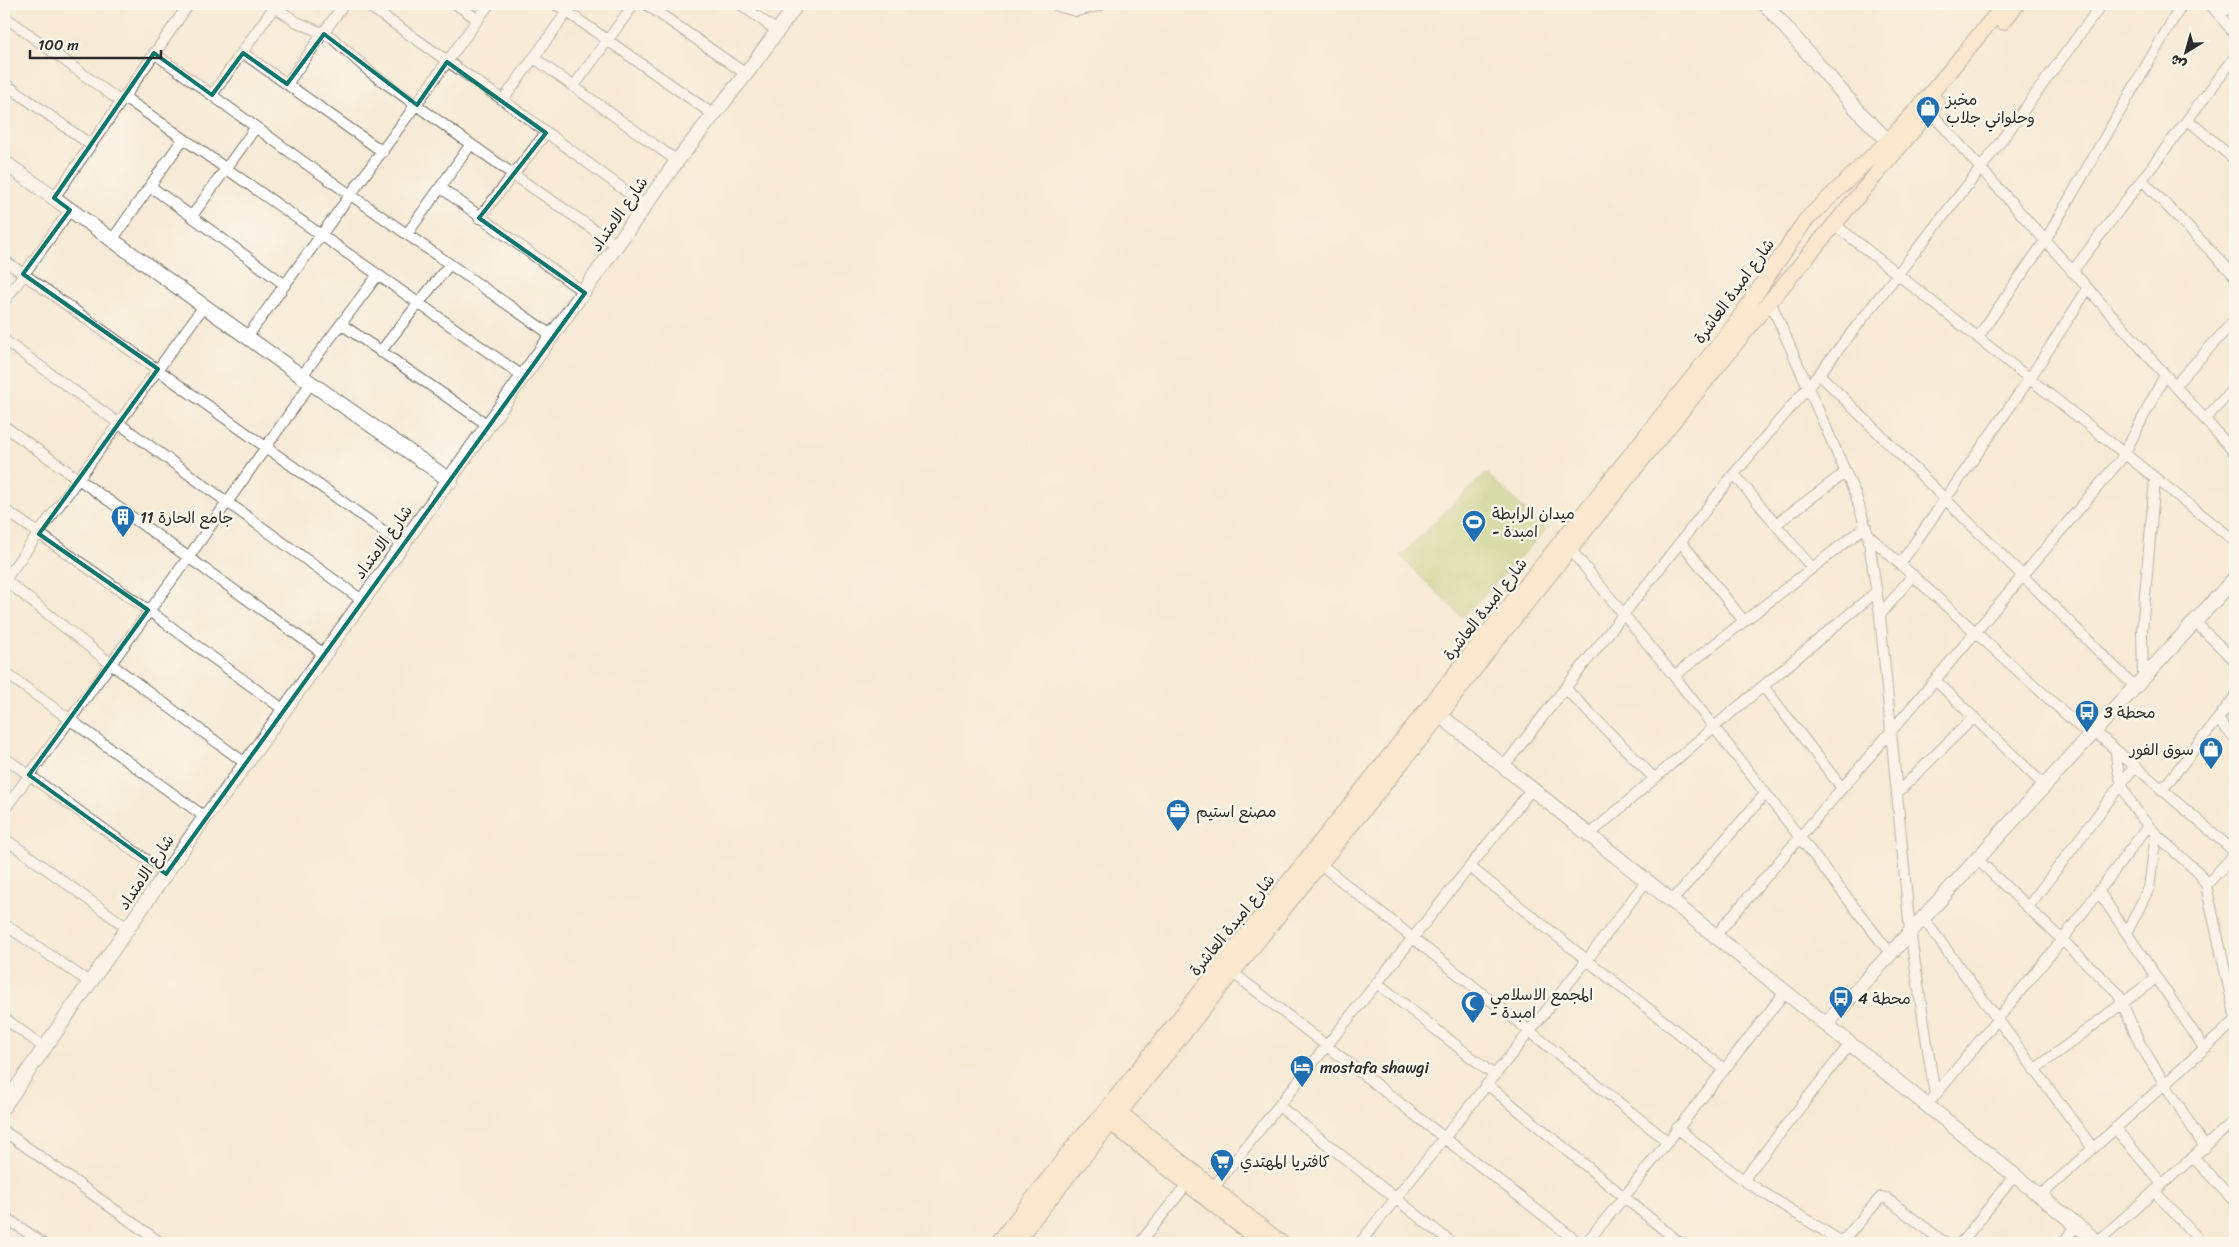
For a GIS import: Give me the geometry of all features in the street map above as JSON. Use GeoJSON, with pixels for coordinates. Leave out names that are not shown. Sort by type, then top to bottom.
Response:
{"type":"FeatureCollection","features":[{"type":"Feature","properties":{"kind":"main road","name":"شارع امبدة العاشرة"},"geometry":{"type":"LineString","coordinates":[[1926,107],[2005,4]]}},
{"type":"Feature","properties":{"kind":"main road","name":"شارع امبدة العاشرة"},"geometry":{"type":"LineString","coordinates":[[1021,1241],[1111,1114],[1435,711],[1570,549],[1834,224],[1892,145],[2017,4]]}},
{"type":"Feature","properties":{"kind":"main road","name":"شارع امبدة العاشرة"},"geometry":{"type":"LineString","coordinates":[[998,1243],[1078,1141],[1111,1114],[1232,972],[1319,863],[1736,323],[1805,221],[1892,145]]}},
{"type":"Feature","properties":{"kind":"main road"},"geometry":{"type":"LineString","coordinates":[[1111,1114],[1187,1184],[1262,1243]]}},
{"type":"Feature","properties":{"kind":"main road"},"geometry":{"type":"LineString","coordinates":[[1111,1114],[1213,1188],[1281,1243]]}},
{"type":"Feature","properties":{"kind":"street"},"geometry":{"type":"LineString","coordinates":[[287,84],[344,4]]}},
{"type":"Feature","properties":{"kind":"street"},"geometry":{"type":"LineString","coordinates":[[366,4],[503,100],[646,206]]}},
{"type":"Feature","properties":{"kind":"street"},"geometry":{"type":"LineString","coordinates":[[456,4],[477,19]]}},
{"type":"Feature","properties":{"kind":"street"},"geometry":{"type":"LineString","coordinates":[[247,337],[489,4]]}},
{"type":"Feature","properties":{"kind":"street"},"geometry":{"type":"LineString","coordinates":[[556,4],[714,115]]}},
{"type":"Feature","properties":{"kind":"street"},"geometry":{"type":"LineString","coordinates":[[574,86],[634,4]]}},
{"type":"Feature","properties":{"kind":"street"},"geometry":{"type":"LineString","coordinates":[[646,4],[746,74]]}},
{"type":"Feature","properties":{"kind":"street"},"geometry":{"type":"LineString","coordinates":[[740,4],[776,31]]}},
{"type":"Feature","properties":{"kind":"street","name":"شارع الامتداد"},"geometry":{"type":"LineString","coordinates":[[6,1099],[45,1048],[89,982],[129,929],[205,817],[451,480],[488,425],[585,293],[677,162],[746,74],[796,4]]}},
{"type":"Feature","properties":{"kind":"street"},"geometry":{"type":"LineString","coordinates":[[1058,4],[1076,9],[1100,4]]}},
{"type":"Feature","properties":{"kind":"street"},"geometry":{"type":"LineString","coordinates":[[1765,4],[1862,115],[1892,145]]}},
{"type":"Feature","properties":{"kind":"street"},"geometry":{"type":"LineString","coordinates":[[1503,767],[1682,543],[1734,474],[1819,374],[1981,168],[2102,4]]}},
{"type":"Feature","properties":{"kind":"street"},"geometry":{"type":"LineString","coordinates":[[1978,337],[2044,241],[2182,4]]}},
{"type":"Feature","properties":{"kind":"street"},"geometry":{"type":"LineString","coordinates":[[2210,4],[2235,34]]}},
{"type":"Feature","properties":{"kind":"street"},"geometry":{"type":"LineString","coordinates":[[2220,15],[2233,4]]}},
{"type":"Feature","properties":{"kind":"street"},"geometry":{"type":"LineString","coordinates":[[54,198],[154,53],[184,5]]}},
{"type":"Feature","properties":{"kind":"street"},"geometry":{"type":"LineString","coordinates":[[212,95],[272,5],[297,22],[324,34],[344,46],[370,72],[514,175],[618,246]]}},
{"type":"Feature","properties":{"kind":"street"},"geometry":{"type":"LineString","coordinates":[[503,100],[567,12]]}},
{"type":"Feature","properties":{"kind":"street"},"geometry":{"type":"LineString","coordinates":[[4,16],[524,377]]}},
{"type":"Feature","properties":{"kind":"street"},"geometry":{"type":"LineString","coordinates":[[242,52],[382,152]]}},
{"type":"Feature","properties":{"kind":"street"},"geometry":{"type":"LineString","coordinates":[[154,53],[449,265],[554,336]]}},
{"type":"Feature","properties":{"kind":"street"},"geometry":{"type":"LineString","coordinates":[[2072,272],[2235,57]]}},
{"type":"Feature","properties":{"kind":"street"},"geometry":{"type":"LineString","coordinates":[[534,58],[677,162]]}},
{"type":"Feature","properties":{"kind":"street"},"geometry":{"type":"LineString","coordinates":[[4,83],[91,144]]}},
{"type":"Feature","properties":{"kind":"street"},"geometry":{"type":"LineString","coordinates":[[1926,107],[2235,453]]}},
{"type":"Feature","properties":{"kind":"street"},"geometry":{"type":"LineString","coordinates":[[2188,120],[2235,160]]}},
{"type":"Feature","properties":{"kind":"street"},"geometry":{"type":"LineString","coordinates":[[192,216],[256,127]]}},
{"type":"Feature","properties":{"kind":"street"},"geometry":{"type":"LineString","coordinates":[[479,218],[546,132]]}},
{"type":"Feature","properties":{"kind":"street"},"geometry":{"type":"LineString","coordinates":[[112,240],[183,139]]}},
{"type":"Feature","properties":{"kind":"street"},"geometry":{"type":"LineString","coordinates":[[407,234],[471,144]]}},
{"type":"Feature","properties":{"kind":"street"},"geometry":{"type":"LineString","coordinates":[[4,162],[306,380],[451,480]]}},
{"type":"Feature","properties":{"kind":"street"},"geometry":{"type":"LineString","coordinates":[[2143,180],[2235,276]]}},
{"type":"Feature","properties":{"kind":"street"},"geometry":{"type":"LineString","coordinates":[[150,186],[284,284]]}},
{"type":"Feature","properties":{"kind":"street"},"geometry":{"type":"LineString","coordinates":[[441,188],[479,218],[585,293]]}},
{"type":"Feature","properties":{"kind":"street"},"geometry":{"type":"LineString","coordinates":[[4,302],[70,210]]}},
{"type":"Feature","properties":{"kind":"street"},"geometry":{"type":"LineString","coordinates":[[1834,224],[2235,541]]}},
{"type":"Feature","properties":{"kind":"street"},"geometry":{"type":"LineString","coordinates":[[4,260],[403,545]]}},
{"type":"Feature","properties":{"kind":"street"},"geometry":{"type":"LineString","coordinates":[[380,352],[449,265]]}},
{"type":"Feature","properties":{"kind":"street"},"geometry":{"type":"LineString","coordinates":[[4,810],[111,664],[148,610],[188,558],[265,446],[342,324],[376,276]]}},
{"type":"Feature","properties":{"kind":"street"},"geometry":{"type":"LineString","coordinates":[[1900,564],[2030,378],[2088,290]]}},
{"type":"Feature","properties":{"kind":"street"},"geometry":{"type":"LineString","coordinates":[[1770,301],[1846,472],[1867,531],[1880,615],[1910,932],[1931,1101]]}},
{"type":"Feature","properties":{"kind":"street"},"geometry":{"type":"LineString","coordinates":[[204,306],[4,581],[111,664],[245,763]]}},
{"type":"Feature","properties":{"kind":"street"},"geometry":{"type":"LineString","coordinates":[[2175,385],[2235,320]]}},
{"type":"Feature","properties":{"kind":"street"},"geometry":{"type":"LineString","coordinates":[[342,324],[488,425]]}},
{"type":"Feature","properties":{"kind":"street"},"geometry":{"type":"LineString","coordinates":[[4,340],[362,600]]}},
{"type":"Feature","properties":{"kind":"street"},"geometry":{"type":"LineString","coordinates":[[1819,374],[2022,575],[2139,682]]}},
{"type":"Feature","properties":{"kind":"street"},"geometry":{"type":"LineString","coordinates":[[1715,936],[1798,837],[1891,732],[2126,454],[2165,375]]}},
{"type":"Feature","properties":{"kind":"street"},"geometry":{"type":"LineString","coordinates":[[2205,419],[2235,387]]}},
{"type":"Feature","properties":{"kind":"street"},"geometry":{"type":"LineString","coordinates":[[4,426],[324,654]]}},
{"type":"Feature","properties":{"kind":"street"},"geometry":{"type":"LineString","coordinates":[[1776,524],[1846,472]]}},
{"type":"Feature","properties":{"kind":"street"},"geometry":{"type":"LineString","coordinates":[[1734,474],[1812,568]]}},
{"type":"Feature","properties":{"kind":"street"},"geometry":{"type":"LineString","coordinates":[[2139,682],[2155,479]]}},
{"type":"Feature","properties":{"kind":"street"},"geometry":{"type":"LineString","coordinates":[[4,509],[148,610],[284,710]]}},
{"type":"Feature","properties":{"kind":"street"},"geometry":{"type":"LineString","coordinates":[[1867,531],[1900,564],[2092,734],[2116,751],[2235,853],[2206,885]]}},
{"type":"Feature","properties":{"kind":"street"},"geometry":{"type":"LineString","coordinates":[[1674,676],[1743,620],[1812,568],[1867,531]]}},
{"type":"Feature","properties":{"kind":"street"},"geometry":{"type":"LineString","coordinates":[[1682,543],[1743,620]]}},
{"type":"Feature","properties":{"kind":"street"},"geometry":{"type":"LineString","coordinates":[[1570,549],[1674,676],[1890,953]]}},
{"type":"Feature","properties":{"kind":"street"},"geometry":{"type":"LineString","coordinates":[[1880,615],[1913,575]]}},
{"type":"Feature","properties":{"kind":"street"},"geometry":{"type":"LineString","coordinates":[[1826,1024],[2235,578]]}},
{"type":"Feature","properties":{"kind":"street"},"geometry":{"type":"LineString","coordinates":[[1588,836],[1762,686],[1877,591]]}},
{"type":"Feature","properties":{"kind":"street"},"geometry":{"type":"LineString","coordinates":[[2195,622],[2235,660]]}},
{"type":"Feature","properties":{"kind":"street"},"geometry":{"type":"LineString","coordinates":[[4,672],[205,817]]}},
{"type":"Feature","properties":{"kind":"street"},"geometry":{"type":"LineString","coordinates":[[1935,680],[2045,786]]}},
{"type":"Feature","properties":{"kind":"street"},"geometry":{"type":"LineString","coordinates":[[1762,686],[1842,788]]}},
{"type":"Feature","properties":{"kind":"street"},"geometry":{"type":"LineString","coordinates":[[1565,688],[1654,778]]}},
{"type":"Feature","properties":{"kind":"street"},"geometry":{"type":"LineString","coordinates":[[2162,790],[2235,698]]}},
{"type":"Feature","properties":{"kind":"street"},"geometry":{"type":"LineString","coordinates":[[1435,711],[1588,836],[1647,880],[1850,1044],[1931,1101],[2014,1176],[2098,1243],[2235,1120]]}},
{"type":"Feature","properties":{"kind":"street"},"geometry":{"type":"LineString","coordinates":[[1897,793],[1974,717]]}},
{"type":"Feature","properties":{"kind":"street"},"geometry":{"type":"LineString","coordinates":[[2218,720],[2235,738]]}},
{"type":"Feature","properties":{"kind":"street"},"geometry":{"type":"LineString","coordinates":[[2116,751],[2121,784],[2132,805],[2148,826],[2200,873],[2206,885],[2235,1015]]}},
{"type":"Feature","properties":{"kind":"street"},"geometry":{"type":"LineString","coordinates":[[4,756],[166,874]]}},
{"type":"Feature","properties":{"kind":"street"},"geometry":{"type":"LineString","coordinates":[[2028,907],[2134,766]]}},
{"type":"Feature","properties":{"kind":"street"},"geometry":{"type":"LineString","coordinates":[[1213,1188],[1531,790]]}},
{"type":"Feature","properties":{"kind":"street"},"geometry":{"type":"LineString","coordinates":[[1672,901],[1765,794]]}},
{"type":"Feature","properties":{"kind":"street"},"geometry":{"type":"LineString","coordinates":[[1931,1101],[2062,940],[2148,826]]}},
{"type":"Feature","properties":{"kind":"street"},"geometry":{"type":"LineString","coordinates":[[2127,932],[2149,888],[2156,834]]}},
{"type":"Feature","properties":{"kind":"street"},"geometry":{"type":"LineString","coordinates":[[4,838],[129,929]]}},
{"type":"Feature","properties":{"kind":"street"},"geometry":{"type":"LineString","coordinates":[[1978,860],[2114,989],[2123,1003],[2135,1035],[2164,1085],[2205,1148]]}},
{"type":"Feature","properties":{"kind":"street"},"geometry":{"type":"LineString","coordinates":[[1319,863],[1668,1141]]}},
{"type":"Feature","properties":{"kind":"street"},"geometry":{"type":"LineString","coordinates":[[1470,866],[1724,1069]]}},
{"type":"Feature","properties":{"kind":"street"},"geometry":{"type":"LineString","coordinates":[[1360,1243],[1587,960],[1647,880]]}},
{"type":"Feature","properties":{"kind":"street"},"geometry":{"type":"LineString","coordinates":[[2099,892],[2204,1048]]}},
{"type":"Feature","properties":{"kind":"street"},"geometry":{"type":"LineString","coordinates":[[1923,918],[2092,1147]]}},
{"type":"Feature","properties":{"kind":"street"},"geometry":{"type":"LineString","coordinates":[[4,924],[89,982]]}},
{"type":"Feature","properties":{"kind":"street"},"geometry":{"type":"LineString","coordinates":[[1232,972],[1579,1243]]}},
{"type":"Feature","properties":{"kind":"street"},"geometry":{"type":"LineString","coordinates":[[2034,1070],[2156,978]]}},
{"type":"Feature","properties":{"kind":"street"},"geometry":{"type":"LineString","coordinates":[[1377,983],[1495,1076]]}},
{"type":"Feature","properties":{"kind":"street"},"geometry":{"type":"LineString","coordinates":[[1586,1243],[1785,992]]}},
{"type":"Feature","properties":{"kind":"street"},"geometry":{"type":"LineString","coordinates":[[4,1018],[45,1048]]}},
{"type":"Feature","properties":{"kind":"street"},"geometry":{"type":"LineString","coordinates":[[2040,1196],[2092,1147],[2116,1128],[2235,1021]]}},
{"type":"Feature","properties":{"kind":"street"},"geometry":{"type":"LineString","coordinates":[[1743,1180],[1850,1044]]}},
{"type":"Feature","properties":{"kind":"street"},"geometry":{"type":"LineString","coordinates":[[1488,1085],[1625,1196],[1679,1243]]}},
{"type":"Feature","properties":{"kind":"street"},"geometry":{"type":"LineString","coordinates":[[1278,1106],[1452,1243]]}},
{"type":"Feature","properties":{"kind":"street"},"geometry":{"type":"LineString","coordinates":[[1677,1128],[1743,1180],[1841,1243],[1881,1197],[1886,1198],[1945,1243]]}},
{"type":"Feature","properties":{"kind":"street"},"geometry":{"type":"LineString","coordinates":[[2116,1128],[2162,1184]]}},
{"type":"Feature","properties":{"kind":"street"},"geometry":{"type":"LineString","coordinates":[[4,1131],[161,1243]]}},
{"type":"Feature","properties":{"kind":"street"},"geometry":{"type":"LineString","coordinates":[[2194,1158],[2235,1202]]}},
{"type":"Feature","properties":{"kind":"street"},"geometry":{"type":"LineString","coordinates":[[1961,1243],[2014,1176]]}},
{"type":"Feature","properties":{"kind":"street"},"geometry":{"type":"LineString","coordinates":[[1140,1243],[1187,1184]]}},
{"type":"Feature","properties":{"kind":"street"},"geometry":{"type":"LineString","coordinates":[[2154,1191],[2202,1243]]}},
{"type":"Feature","properties":{"kind":"street"},"geometry":{"type":"LineString","coordinates":[[4,1216],[42,1243]]}},
{"type":"Feature","properties":{"kind":"street"},"geometry":{"type":"LineString","coordinates":[[2062,1243],[2077,1226]]}},
{"type":"Feature","properties":{"kind":"highlighted area"},"geometry":{"type":"Polygon","coordinates":[[[324,34],[417,105],[447,62],[503,100],[546,133],[479,218],[585,293],[166,874],[29,775],[148,610],[39,534],[158,369],[23,274],[70,210],[54,198],[154,53],[212,95],[243,53],[287,84],[324,34]]]}},
{"type":"Feature","properties":{"kind":"green space","name":"ميدان الرابطة - امبدة"},"geometry":{"type":"Polygon","coordinates":[[[1486,473],[1546,530],[1462,617],[1400,556],[1486,473]]]}},
{"type":"Feature","properties":{"kind":"place","name":"مخبز وحلواني جلاب"},"geometry":{"type":"Point","coordinates":[1928,129]}},
{"type":"Feature","properties":{"kind":"place","name":"جامع الحارة 11"},"geometry":{"type":"Point","coordinates":[123,538]}},
{"type":"Feature","properties":{"kind":"place","name":"ميدان الرابطة - امبدة"},"geometry":{"type":"Point","coordinates":[1474,543]}},
{"type":"Feature","properties":{"kind":"place","name":"محطة 3"},"geometry":{"type":"Point","coordinates":[2087,733]}},
{"type":"Feature","properties":{"kind":"place","name":"سوق الفور"},"geometry":{"type":"Point","coordinates":[2211,770]}},
{"type":"Feature","properties":{"kind":"place","name":"مصنع استيم"},"geometry":{"type":"Point","coordinates":[1178,832]}},
{"type":"Feature","properties":{"kind":"place","name":"محطة 4"},"geometry":{"type":"Point","coordinates":[1841,1019]}},
{"type":"Feature","properties":{"kind":"place","name":"المجمع الاسلامي - امبدة"},"geometry":{"type":"Point","coordinates":[1473,1024]}},
{"type":"Feature","properties":{"kind":"place","name":"mostafa shawgi"},"geometry":{"type":"Point","coordinates":[1302,1088]}},
{"type":"Feature","properties":{"kind":"place","name":"كافتريا المهتدي"},"geometry":{"type":"Point","coordinates":[1222,1182]}}]}
